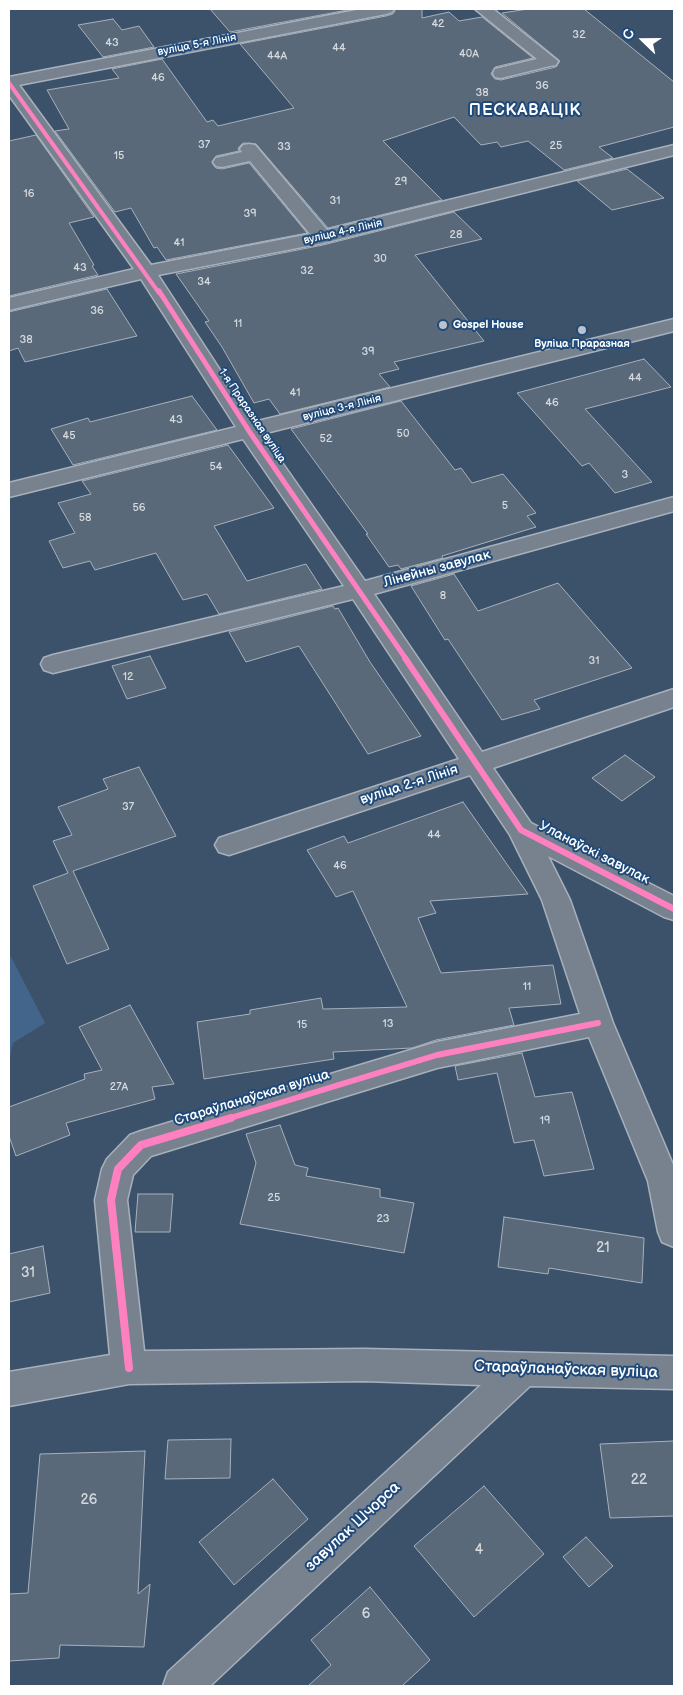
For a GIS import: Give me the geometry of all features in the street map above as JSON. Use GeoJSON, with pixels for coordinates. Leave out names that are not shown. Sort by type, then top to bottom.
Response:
{"type":"FeatureCollection","features":[{"type":"Feature","properties":{"kind":"street","name":"вуліца 5-я Лінія"},"geometry":{"type":"LineString","coordinates":[[9,83],[386,9]]}},
{"type":"Feature","properties":{"kind":"street"},"geometry":{"type":"LineString","coordinates":[[482,9],[550,61],[501,73]]}},
{"type":"Feature","properties":{"kind":"street","name":"1-я Праразная вуліца"},"geometry":{"type":"LineString","coordinates":[[9,83],[146,272],[249,431],[476,762]]}},
{"type":"Feature","properties":{"kind":"street","name":"вуліца 4-я Лінія"},"geometry":{"type":"LineString","coordinates":[[9,304],[146,272],[323,237],[674,150]]}},
{"type":"Feature","properties":{"kind":"street"},"geometry":{"type":"LineString","coordinates":[[222,162],[251,152],[323,237]]}},
{"type":"Feature","properties":{"kind":"street","name":"вуліца 3-я Лінія"},"geometry":{"type":"LineString","coordinates":[[9,490],[674,325]]}},
{"type":"Feature","properties":{"kind":"street","name":"Лінейны завулак"},"geometry":{"type":"LineString","coordinates":[[53,664],[359,590],[674,504]]}},
{"type":"Feature","properties":{"kind":"street","name":"вуліца 2-я Лінія"},"geometry":{"type":"LineString","coordinates":[[229,845],[674,698]]}},
{"type":"Feature","properties":{"kind":"street","name":"Уланаўскі завулак"},"geometry":{"type":"LineString","coordinates":[[476,762],[521,830],[674,909]]}},
{"type":"Feature","properties":{"kind":"street"},"geometry":{"type":"LineString","coordinates":[[521,830],[556,900],[598,1023],[664,1181],[674,1232]]}},
{"type":"Feature","properties":{"kind":"street","name":"Стараўланаўская вуліца"},"geometry":{"type":"LineString","coordinates":[[129,1368],[111,1200],[118,1169],[141,1145],[437,1055],[598,1023]]}},
{"type":"Feature","properties":{"kind":"street","name":"Стараўланаўская вуліца"},"geometry":{"type":"LineString","coordinates":[[9,1389],[129,1368],[364,1365],[674,1373]]}},
{"type":"Feature","properties":{"kind":"street","name":"завулак Шчорса"},"geometry":{"type":"LineString","coordinates":[[182,1686],[524,1368]]}},
{"type":"Feature","properties":{"kind":"shaded area"},"geometry":{"type":"Polygon","coordinates":[[[9,953],[45,1023],[13,1043],[9,1061],[9,953]]]}},
{"type":"Feature","properties":{"kind":"building"},"geometry":{"type":"Polygon","coordinates":[[[210,9],[353,9],[230,32],[210,9]]]}},
{"type":"Feature","properties":{"kind":"building"},"geometry":{"type":"Polygon","coordinates":[[[396,9],[422,9],[422,18],[449,12],[459,21],[482,17],[533,58],[495,67],[491,74],[495,79],[501,80],[556,67],[560,61],[502,13],[528,9],[584,9],[674,82],[674,127],[599,147],[613,158],[564,170],[528,141],[501,147],[497,142],[481,145],[454,117],[383,141],[442,200],[328,228],[256,144],[243,143],[238,148],[239,151],[216,156],[212,163],[216,168],[222,169],[249,163],[307,233],[166,260],[157,247],[154,248],[131,208],[115,212],[55,131],[69,129],[47,90],[119,78],[112,69],[162,59],[207,122],[213,120],[218,126],[294,108],[240,44],[386,16],[393,14],[396,9]]]}},
{"type":"Feature","properties":{"kind":"building"},"geometry":{"type":"Polygon","coordinates":[[[113,19],[122,30],[139,26],[154,47],[103,57],[78,25],[113,19]]]}},
{"type":"Feature","properties":{"kind":"building"},"geometry":{"type":"Polygon","coordinates":[[[36,135],[94,217],[69,223],[98,275],[9,296],[9,141],[36,135]]]}},
{"type":"Feature","properties":{"kind":"building"},"geometry":{"type":"Polygon","coordinates":[[[627,169],[664,198],[612,210],[577,181],[627,169]]]}},
{"type":"Feature","properties":{"kind":"building"},"geometry":{"type":"Polygon","coordinates":[[[454,212],[482,239],[415,255],[484,341],[394,362],[399,369],[379,374],[390,387],[280,414],[269,399],[254,403],[222,347],[205,322],[209,321],[176,274],[323,245],[454,212]]]}},
{"type":"Feature","properties":{"kind":"building"},"geometry":{"type":"Polygon","coordinates":[[[107,289],[137,336],[25,362],[18,348],[9,351],[9,312],[107,289]]]}},
{"type":"Feature","properties":{"kind":"building"},"geometry":{"type":"Polygon","coordinates":[[[644,359],[671,387],[585,409],[652,482],[615,493],[589,463],[582,466],[517,393],[644,359]]]}},
{"type":"Feature","properties":{"kind":"building"},"geometry":{"type":"Polygon","coordinates":[[[192,396],[217,430],[73,465],[51,429],[88,418],[90,422],[192,396]]]}},
{"type":"Feature","properties":{"kind":"building"},"geometry":{"type":"Polygon","coordinates":[[[401,401],[455,470],[461,468],[472,483],[503,474],[536,513],[527,516],[536,527],[442,556],[443,558],[401,569],[398,565],[389,567],[366,534],[368,534],[291,429],[401,401]]]}},
{"type":"Feature","properties":{"kind":"building"},"geometry":{"type":"Polygon","coordinates":[[[228,445],[274,508],[214,526],[247,581],[306,564],[322,589],[219,614],[207,594],[183,600],[156,553],[95,570],[90,561],[63,568],[49,541],[75,533],[58,503],[91,494],[82,481],[228,445]]]}},
{"type":"Feature","properties":{"kind":"building"},"geometry":{"type":"Polygon","coordinates":[[[454,574],[478,611],[558,583],[632,668],[534,700],[540,709],[502,720],[448,639],[445,640],[411,586],[454,574]]]}},
{"type":"Feature","properties":{"kind":"building"},"geometry":{"type":"Polygon","coordinates":[[[333,606],[335,609],[338,608],[370,662],[421,736],[368,754],[299,646],[246,662],[229,632],[333,606]]]}},
{"type":"Feature","properties":{"kind":"building"},"geometry":{"type":"Polygon","coordinates":[[[150,656],[166,688],[127,699],[112,666],[150,656]]]}},
{"type":"Feature","properties":{"kind":"building"},"geometry":{"type":"Polygon","coordinates":[[[625,755],[655,777],[622,801],[592,778],[625,755]]]}},
{"type":"Feature","properties":{"kind":"building"},"geometry":{"type":"Polygon","coordinates":[[[139,767],[176,836],[73,871],[109,949],[67,964],[33,886],[68,873],[53,841],[72,835],[58,807],[108,789],[103,779],[139,767]]]}},
{"type":"Feature","properties":{"kind":"building"},"geometry":{"type":"Polygon","coordinates":[[[463,802],[528,894],[430,901],[436,913],[418,918],[441,973],[553,965],[561,1004],[509,1008],[514,1025],[436,1040],[412,1048],[333,1052],[334,1059],[204,1079],[197,1022],[250,1014],[250,1010],[321,998],[323,1009],[407,1007],[353,891],[336,897],[307,850],[344,836],[348,843],[463,802]]]}},
{"type":"Feature","properties":{"kind":"building"},"geometry":{"type":"Polygon","coordinates":[[[130,1005],[174,1084],[152,1087],[155,1099],[66,1123],[70,1135],[16,1156],[9,1136],[9,1107],[85,1079],[84,1074],[102,1070],[79,1027],[130,1005]]]}},
{"type":"Feature","properties":{"kind":"building"},"geometry":{"type":"Polygon","coordinates":[[[522,1053],[535,1097],[572,1092],[594,1169],[544,1176],[534,1140],[514,1143],[497,1073],[458,1080],[455,1066],[522,1053]]]}},
{"type":"Feature","properties":{"kind":"building"},"geometry":{"type":"Polygon","coordinates":[[[280,1125],[295,1165],[308,1168],[306,1176],[380,1189],[380,1197],[414,1203],[404,1253],[240,1224],[256,1163],[246,1134],[280,1125]]]}},
{"type":"Feature","properties":{"kind":"building"},"geometry":{"type":"Polygon","coordinates":[[[138,1194],[173,1194],[170,1232],[135,1232],[138,1194]]]}},
{"type":"Feature","properties":{"kind":"building"},"geometry":{"type":"Polygon","coordinates":[[[504,1217],[644,1238],[642,1283],[549,1268],[548,1274],[498,1267],[504,1217]]]}},
{"type":"Feature","properties":{"kind":"building"},"geometry":{"type":"Polygon","coordinates":[[[43,1246],[50,1293],[9,1302],[9,1254],[43,1246]]]}},
{"type":"Feature","properties":{"kind":"building"},"geometry":{"type":"Polygon","coordinates":[[[231,1439],[230,1478],[165,1479],[168,1440],[231,1439]]]}},
{"type":"Feature","properties":{"kind":"building"},"geometry":{"type":"Polygon","coordinates":[[[674,1441],[674,1516],[610,1518],[600,1444],[674,1441]]]}},
{"type":"Feature","properties":{"kind":"building"},"geometry":{"type":"Polygon","coordinates":[[[145,1451],[138,1594],[150,1584],[144,1647],[60,1645],[59,1658],[9,1661],[9,1594],[28,1593],[40,1454],[145,1451]]]}},
{"type":"Feature","properties":{"kind":"building"},"geometry":{"type":"Polygon","coordinates":[[[273,1479],[308,1519],[234,1585],[199,1542],[273,1479]]]}},
{"type":"Feature","properties":{"kind":"building"},"geometry":{"type":"Polygon","coordinates":[[[484,1486],[544,1554],[474,1617],[414,1546],[484,1486]]]}},
{"type":"Feature","properties":{"kind":"building"},"geometry":{"type":"Polygon","coordinates":[[[586,1537],[613,1566],[589,1587],[563,1557],[586,1537]]]}},
{"type":"Feature","properties":{"kind":"building"},"geometry":{"type":"Polygon","coordinates":[[[370,1587],[430,1660],[402,1686],[308,1686],[331,1665],[311,1640],[370,1587]]]}},
{"type":"Feature","properties":{"kind":"cycle path"},"geometry":{"type":"LineString","coordinates":[[9,83],[146,272],[249,431],[521,830],[674,909]]}},
{"type":"Feature","properties":{"kind":"cycle path"},"geometry":{"type":"LineString","coordinates":[[129,1368],[111,1200],[118,1169],[141,1145],[437,1055],[598,1023]]}},
{"type":"Feature","properties":{"kind":"place","name":"Gospel House"},"geometry":{"type":"Point","coordinates":[443,325]}},
{"type":"Feature","properties":{"kind":"place","name":"Вуліца Праразная"},"geometry":{"type":"Point","coordinates":[582,330]}},
{"type":"Feature","properties":{"kind":"district","name":"ПЕСКАВАЦІК"},"geometry":{"type":"Point","coordinates":[525,111]}}]}
